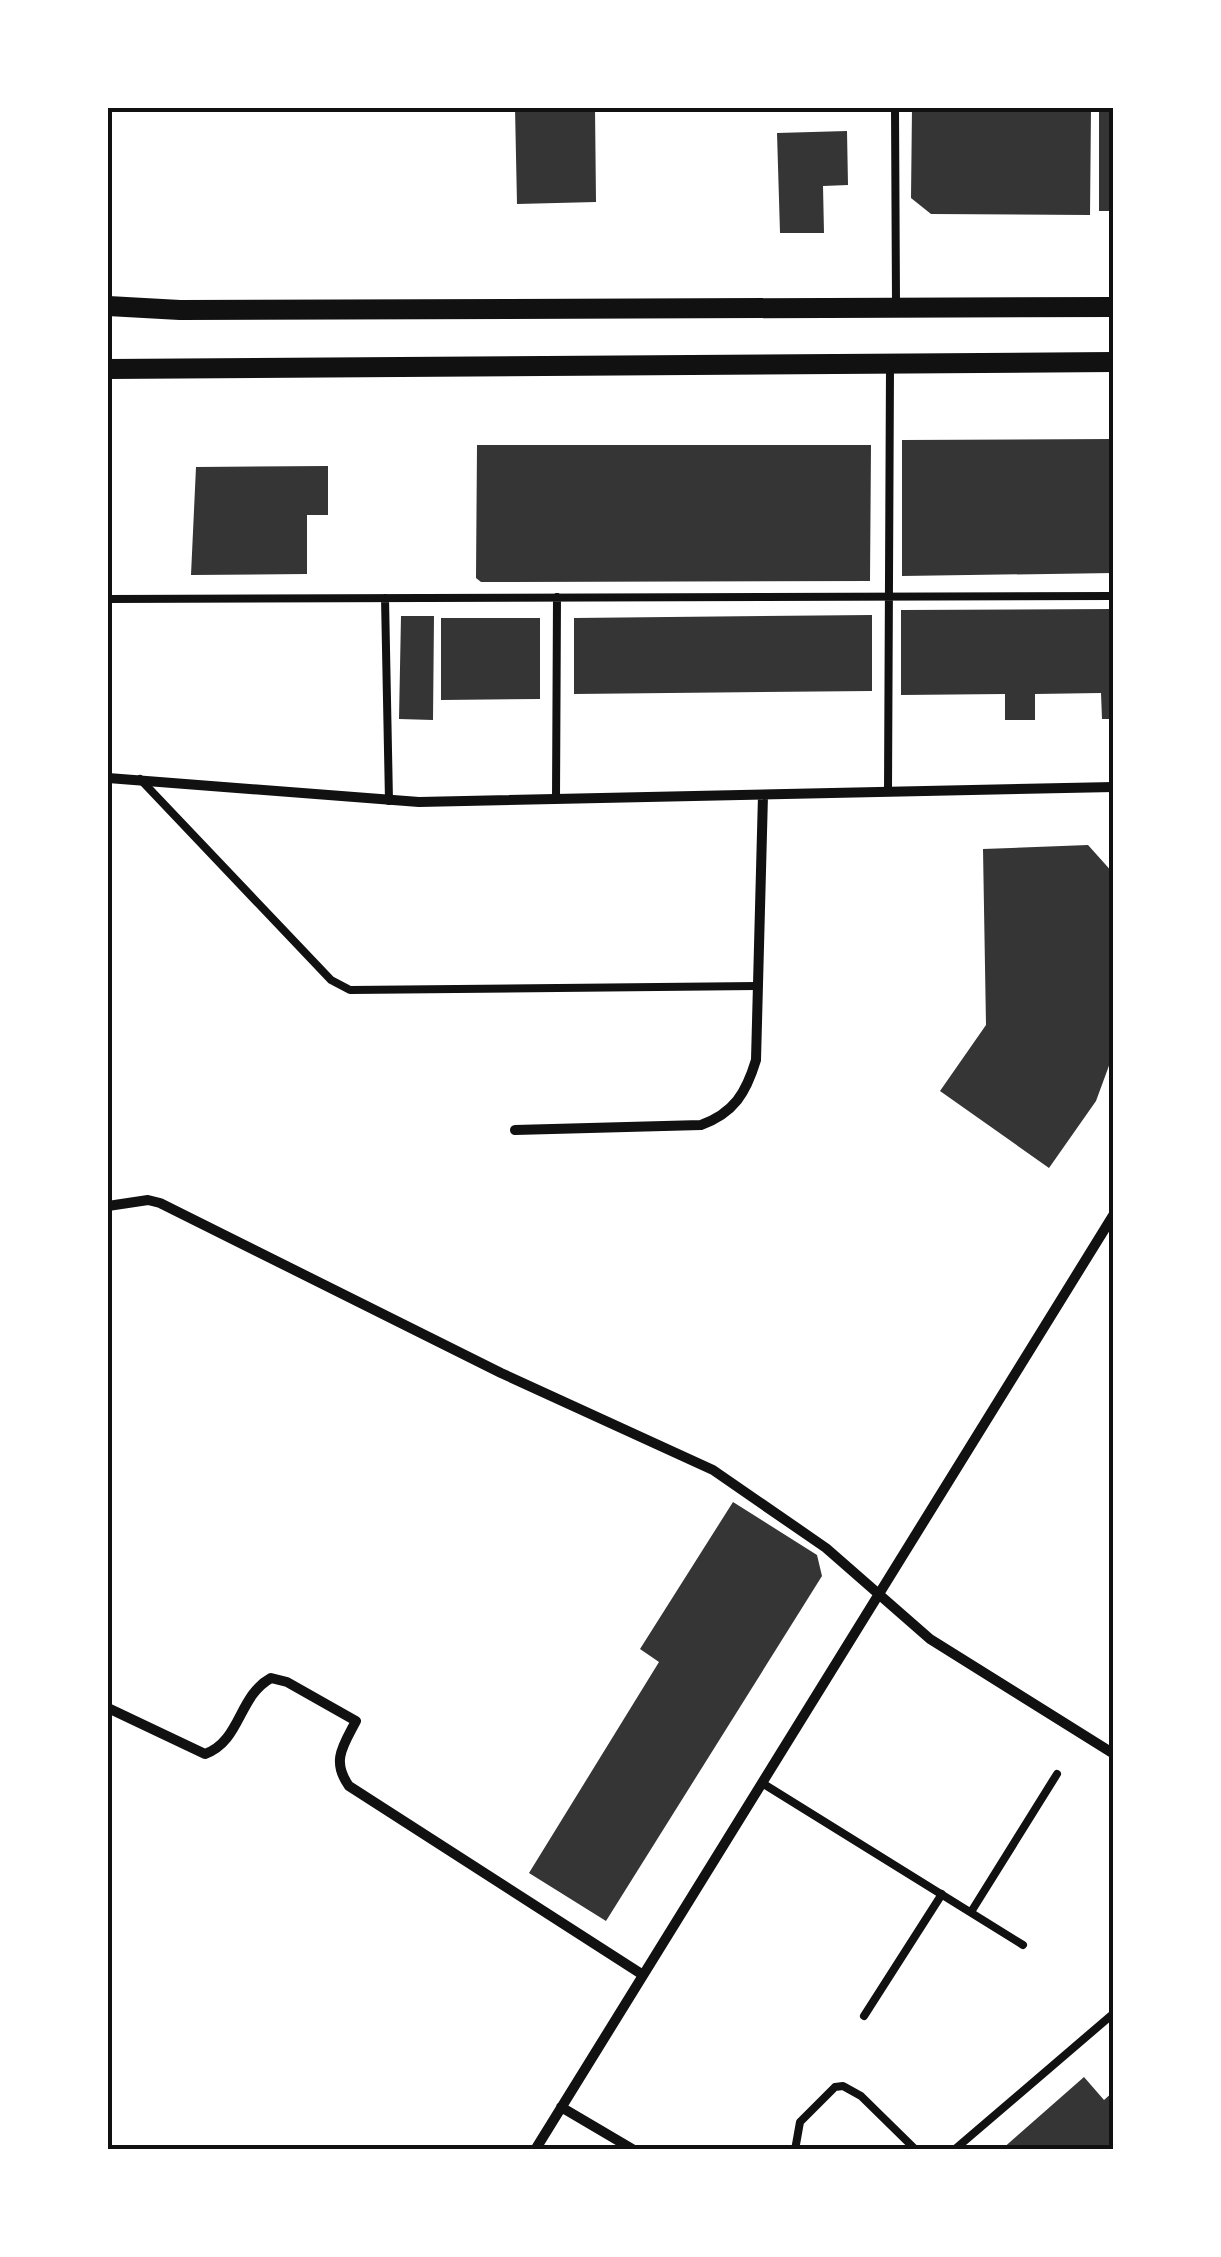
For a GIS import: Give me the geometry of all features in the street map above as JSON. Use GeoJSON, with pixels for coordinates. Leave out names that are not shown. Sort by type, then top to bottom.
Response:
{"type":"FeatureCollection","features":[{"type":"Feature","properties":{"kind":"main road"},"geometry":{"type":"LineString","coordinates":[[108,306],[180,310],[1114,307]]}},
{"type":"Feature","properties":{"kind":"main road"},"geometry":{"type":"LineString","coordinates":[[108,369],[1114,362]]}},
{"type":"Feature","properties":{"kind":"street"},"geometry":{"type":"LineString","coordinates":[[108,778],[389,801],[1114,787]]}},
{"type":"Feature","properties":{"kind":"street"},"geometry":{"type":"LineString","coordinates":[[516,1130],[701,1125],[722,1118],[739,1100],[756,1060],[762,795]]}},
{"type":"Feature","properties":{"kind":"street"},"geometry":{"type":"LineString","coordinates":[[108,1206],[148,1200],[160,1203],[501,1373],[713,1470],[826,1548],[930,1639],[1114,1754]]}},
{"type":"Feature","properties":{"kind":"street"},"geometry":{"type":"LineString","coordinates":[[535,2150],[1114,1214]]}},
{"type":"Feature","properties":{"kind":"street"},"geometry":{"type":"LineString","coordinates":[[108,1708],[205,1754],[226,1742],[253,1688],[271,1678],[287,1682],[356,1721],[339,1753],[338,1771],[349,1786],[643,1976]]}},
{"type":"Feature","properties":{"kind":"street"},"geometry":{"type":"LineString","coordinates":[[561,2108],[634,2150]]}},
{"type":"Feature","properties":{"kind":"lane"},"geometry":{"type":"LineString","coordinates":[[895,108],[896,308]]}},
{"type":"Feature","properties":{"kind":"lane"},"geometry":{"type":"LineString","coordinates":[[888,792],[890,364]]}},
{"type":"Feature","properties":{"kind":"lane"},"geometry":{"type":"LineString","coordinates":[[108,599],[1114,596]]}},
{"type":"Feature","properties":{"kind":"lane"},"geometry":{"type":"LineString","coordinates":[[556,799],[557,597]]}},
{"type":"Feature","properties":{"kind":"lane"},"geometry":{"type":"LineString","coordinates":[[385,598],[389,801]]}},
{"type":"Feature","properties":{"kind":"lane"},"geometry":{"type":"LineString","coordinates":[[139,778],[331,980],[350,990],[757,986]]}},
{"type":"Feature","properties":{"kind":"lane"},"geometry":{"type":"LineString","coordinates":[[971,1912],[1057,1774]]}},
{"type":"Feature","properties":{"kind":"lane"},"geometry":{"type":"LineString","coordinates":[[762,1782],[1023,1945]]}},
{"type":"Feature","properties":{"kind":"lane"},"geometry":{"type":"LineString","coordinates":[[864,2016],[942,1894]]}},
{"type":"Feature","properties":{"kind":"lane"},"geometry":{"type":"LineString","coordinates":[[954,2150],[1114,2013]]}},
{"type":"Feature","properties":{"kind":"lane"},"geometry":{"type":"LineString","coordinates":[[795,2150],[800,2122],[835,2087],[843,2086],[861,2096],[916,2150]]}},
{"type":"Feature","properties":{"kind":"building"},"geometry":{"type":"Polygon","coordinates":[[[515,108],[595,108],[596,202],[517,204],[515,108]]]}},
{"type":"Feature","properties":{"kind":"building"},"geometry":{"type":"Polygon","coordinates":[[[912,108],[1091,108],[1090,215],[931,214],[911,198],[912,108]]]}},
{"type":"Feature","properties":{"kind":"building"},"geometry":{"type":"Polygon","coordinates":[[[1099,108],[1114,108],[1114,211],[1099,211],[1099,108]]]}},
{"type":"Feature","properties":{"kind":"building"},"geometry":{"type":"Polygon","coordinates":[[[847,131],[848,185],[823,186],[824,233],[780,233],[777,133],[847,131]]]}},
{"type":"Feature","properties":{"kind":"building"},"geometry":{"type":"Polygon","coordinates":[[[1114,439],[1114,573],[902,576],[902,440],[1114,439]]]}},
{"type":"Feature","properties":{"kind":"building"},"geometry":{"type":"Polygon","coordinates":[[[477,445],[871,445],[870,581],[481,582],[476,578],[477,445]]]}},
{"type":"Feature","properties":{"kind":"building"},"geometry":{"type":"Polygon","coordinates":[[[328,466],[328,515],[307,515],[307,574],[191,575],[196,467],[328,466]]]}},
{"type":"Feature","properties":{"kind":"building"},"geometry":{"type":"Polygon","coordinates":[[[1114,609],[1114,719],[1102,719],[1101,693],[1035,694],[1035,720],[1005,720],[1005,694],[901,695],[901,610],[1114,609]]]}},
{"type":"Feature","properties":{"kind":"building"},"geometry":{"type":"Polygon","coordinates":[[[872,615],[872,691],[574,694],[574,618],[872,615]]]}},
{"type":"Feature","properties":{"kind":"building"},"geometry":{"type":"Polygon","coordinates":[[[401,616],[434,616],[433,720],[399,719],[401,616]]]}},
{"type":"Feature","properties":{"kind":"building"},"geometry":{"type":"Polygon","coordinates":[[[441,618],[540,618],[540,699],[441,700],[441,618]]]}},
{"type":"Feature","properties":{"kind":"building"},"geometry":{"type":"Polygon","coordinates":[[[1088,845],[1114,874],[1114,1052],[1096,1101],[1049,1168],[940,1091],[986,1025],[983,849],[1088,845]]]}},
{"type":"Feature","properties":{"kind":"building"},"geometry":{"type":"Polygon","coordinates":[[[733,1502],[817,1555],[822,1576],[606,1921],[529,1873],[659,1662],[640,1649],[733,1502]]]}},
{"type":"Feature","properties":{"kind":"building"},"geometry":{"type":"Polygon","coordinates":[[[1084,2077],[1104,2100],[1114,2091],[1114,2150],[1001,2150],[1084,2077]]]}}]}
